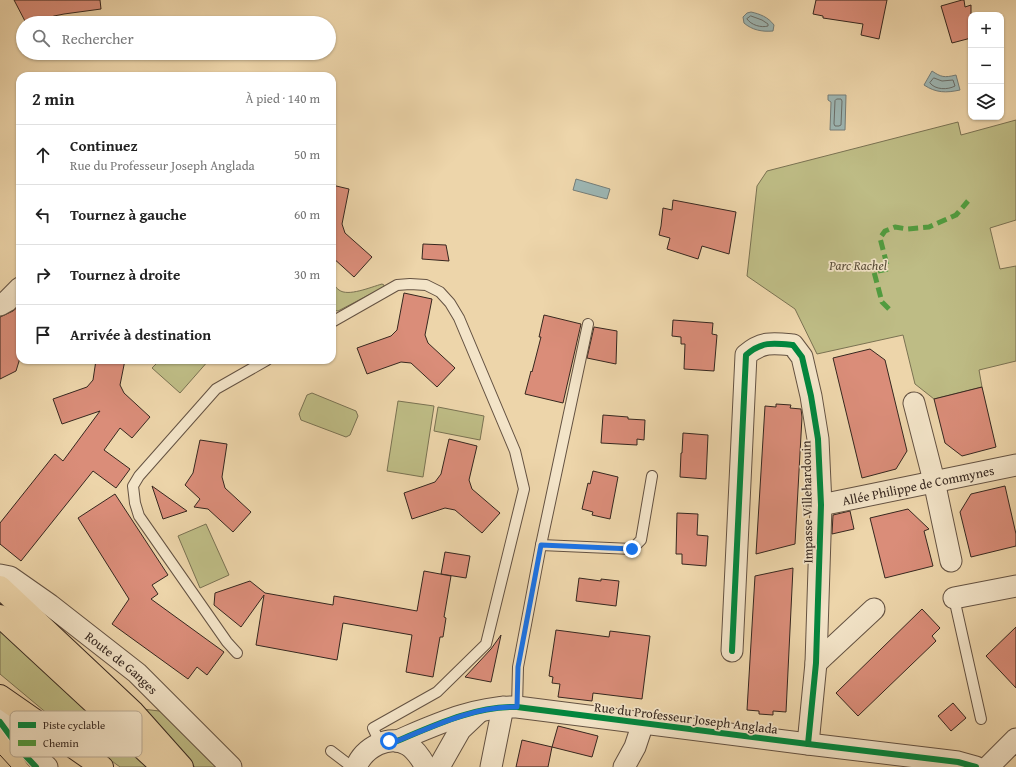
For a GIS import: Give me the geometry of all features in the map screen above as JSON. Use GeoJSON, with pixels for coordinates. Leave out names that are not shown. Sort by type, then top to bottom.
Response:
{"type":"FeatureCollection","features":[{"type":"Feature","properties":{"kind":"main road","name":"Route de Ganges"},"geometry":{"type":"LineString","coordinates":[[0,587],[132,711]]}},
{"type":"Feature","properties":{"kind":"main road"},"geometry":{"type":"LineString","coordinates":[[0,616],[103,711]]}},
{"type":"Feature","properties":{"kind":"main road"},"geometry":{"type":"LineString","coordinates":[[0,696],[22,711]]}},
{"type":"Feature","properties":{"kind":"main road","name":"Route de Ganges"},"geometry":{"type":"LineString","coordinates":[[142,722],[182,767]]}},
{"type":"Feature","properties":{"kind":"main road"},"geometry":{"type":"LineString","coordinates":[[142,748],[163,767]]}},
{"type":"Feature","properties":{"kind":"main road"},"geometry":{"type":"LineString","coordinates":[[88,757],[102,767]]}},
{"type":"Feature","properties":{"kind":"street"},"geometry":{"type":"LineString","coordinates":[[0,305],[7,301],[16,292]]}},
{"type":"Feature","properties":{"kind":"street","name":"Impasse Villehardouin"},"geometry":{"type":"LineString","coordinates":[[732,651],[746,355],[755,348],[774,343],[793,345],[802,357],[811,396],[818,439],[821,505],[816,663],[808,744]]}},
{"type":"Feature","properties":{"kind":"street"},"geometry":{"type":"LineString","coordinates":[[914,402],[934,481],[951,561]]}},
{"type":"Feature","properties":{"kind":"street","name":"Allée Philippe de Commynes"},"geometry":{"type":"LineString","coordinates":[[821,505],[1016,465]]}},
{"type":"Feature","properties":{"kind":"street","name":"Route de Ganges"},"geometry":{"type":"LineString","coordinates":[[0,575],[10,577],[44,601],[137,674],[231,767]]}},
{"type":"Feature","properties":{"kind":"street"},"geometry":{"type":"LineString","coordinates":[[954,598],[1016,586]]}},
{"type":"Feature","properties":{"kind":"street"},"geometry":{"type":"LineString","coordinates":[[816,663],[874,609]]}},
{"type":"Feature","properties":{"kind":"street"},"geometry":{"type":"LineString","coordinates":[[0,706],[10,720]]}},
{"type":"Feature","properties":{"kind":"street"},"geometry":{"type":"LineString","coordinates":[[491,767],[510,707]]}},
{"type":"Feature","properties":{"kind":"street","name":"Rue du Professeur Joseph Anglada"},"geometry":{"type":"LineString","coordinates":[[356,767],[358,762],[370,749],[384,737],[452,718],[510,707],[958,762],[976,767]]}},
{"type":"Feature","properties":{"kind":"street","name":"Rue du Professeur Joseph Anglada"},"geometry":{"type":"LineString","coordinates":[[439,767],[460,730],[480,712]]}},
{"type":"Feature","properties":{"kind":"street"},"geometry":{"type":"LineString","coordinates":[[624,767],[635,748],[643,723]]}},
{"type":"Feature","properties":{"kind":"street"},"geometry":{"type":"LineString","coordinates":[[384,737],[408,745],[420,757],[426,767]]}},
{"type":"Feature","properties":{"kind":"street"},"geometry":{"type":"LineString","coordinates":[[988,767],[1016,739]]}},
{"type":"Feature","properties":{"kind":"street"},"geometry":{"type":"LineString","coordinates":[[36,757],[47,767]]}},
{"type":"Feature","properties":{"kind":"lane"},"geometry":{"type":"LineString","coordinates":[[336,320],[397,285],[426,285],[440,292],[450,302],[459,318],[516,451],[524,488],[486,644],[437,692],[384,737]]}},
{"type":"Feature","properties":{"kind":"lane"},"geometry":{"type":"LineString","coordinates":[[336,315],[344,316]]}},
{"type":"Feature","properties":{"kind":"lane"},"geometry":{"type":"LineString","coordinates":[[510,707],[541,545],[588,324]]}},
{"type":"Feature","properties":{"kind":"lane"},"geometry":{"type":"LineString","coordinates":[[237,653],[227,642],[139,516],[135,503],[134,486],[139,476],[216,389],[260,364]]}},
{"type":"Feature","properties":{"kind":"lane"},"geometry":{"type":"LineString","coordinates":[[541,545],[632,549],[641,540],[652,476]]}},
{"type":"Feature","properties":{"kind":"lane"},"geometry":{"type":"LineString","coordinates":[[954,598],[980,720]]}},
{"type":"Feature","properties":{"kind":"lane"},"geometry":{"type":"LineString","coordinates":[[331,751],[352,767]]}},
{"type":"Feature","properties":{"kind":"green space","name":"Parc Rachel"},"geometry":{"type":"Polygon","coordinates":[[[1016,120],[1016,220],[990,228],[1000,269],[1016,266],[1016,361],[979,370],[982,387],[934,399],[915,384],[903,335],[817,354],[795,309],[747,276],[757,186],[767,171],[958,122],[961,135],[1016,120]]]}},
{"type":"Feature","properties":{"kind":"green space"},"geometry":{"type":"Polygon","coordinates":[[[382,284],[384,285],[384,287],[336,311],[336,288],[343,292],[354,292],[382,284]]]}},
{"type":"Feature","properties":{"kind":"green space"},"geometry":{"type":"Polygon","coordinates":[[[156,364],[205,364],[180,393],[152,368],[156,364]]]}},
{"type":"Feature","properties":{"kind":"green space"},"geometry":{"type":"Polygon","coordinates":[[[312,393],[356,411],[358,416],[350,435],[346,437],[301,420],[299,414],[307,395],[312,393]]]}},
{"type":"Feature","properties":{"kind":"green space"},"geometry":{"type":"Polygon","coordinates":[[[398,401],[434,406],[423,477],[387,471],[398,401]]]}},
{"type":"Feature","properties":{"kind":"green space"},"geometry":{"type":"Polygon","coordinates":[[[438,407],[484,416],[480,440],[434,431],[438,407]]]}},
{"type":"Feature","properties":{"kind":"green space"},"geometry":{"type":"Polygon","coordinates":[[[206,524],[229,575],[200,588],[178,536],[206,524]]]}},
{"type":"Feature","properties":{"kind":"green space"},"geometry":{"type":"Polygon","coordinates":[[[0,629],[89,711],[44,711],[0,674],[0,629]]]}},
{"type":"Feature","properties":{"kind":"green space"},"geometry":{"type":"Polygon","coordinates":[[[142,709],[168,712],[219,767],[195,767],[142,709]]]}},
{"type":"Feature","properties":{"kind":"green space"},"geometry":{"type":"Polygon","coordinates":[[[106,757],[139,757],[150,767],[120,767],[106,757]]]}},
{"type":"Feature","properties":{"kind":"water"},"geometry":{"type":"Polygon","coordinates":[[[751,12],[761,15],[769,20],[774,25],[773,31],[757,30],[744,23],[743,17],[747,13],[751,12]]]}},
{"type":"Feature","properties":{"kind":"water"},"geometry":{"type":"Polygon","coordinates":[[[932,71],[943,76],[956,75],[960,90],[941,92],[924,85],[932,71]]]}},
{"type":"Feature","properties":{"kind":"water"},"geometry":{"type":"Polygon","coordinates":[[[828,95],[846,95],[845,130],[830,130],[831,102],[828,100],[828,95]]]}},
{"type":"Feature","properties":{"kind":"water"},"geometry":{"type":"Polygon","coordinates":[[[576,179],[610,189],[607,199],[573,190],[576,179]]]}},
{"type":"Feature","properties":{"kind":"building"},"geometry":{"type":"Polygon","coordinates":[[[14,0],[100,0],[101,9],[54,16],[22,16],[14,0]]]}},
{"type":"Feature","properties":{"kind":"building"},"geometry":{"type":"Polygon","coordinates":[[[816,0],[887,0],[879,39],[861,35],[863,24],[823,18],[823,16],[813,14],[816,0]]]}},
{"type":"Feature","properties":{"kind":"building"},"geometry":{"type":"Polygon","coordinates":[[[962,0],[964,0],[965,7],[971,5],[971,12],[968,12],[968,39],[952,43],[941,6],[962,0]]]}},
{"type":"Feature","properties":{"kind":"building"},"geometry":{"type":"Polygon","coordinates":[[[336,186],[349,189],[342,224],[345,233],[372,257],[354,277],[336,261],[336,186]]]}},
{"type":"Feature","properties":{"kind":"building"},"geometry":{"type":"Polygon","coordinates":[[[673,200],[736,212],[729,254],[702,246],[698,259],[667,249],[670,238],[659,235],[663,208],[672,210],[673,200]]]}},
{"type":"Feature","properties":{"kind":"building"},"geometry":{"type":"Polygon","coordinates":[[[423,244],[446,245],[449,261],[422,259],[423,244]]]}},
{"type":"Feature","properties":{"kind":"building"},"geometry":{"type":"Polygon","coordinates":[[[404,293],[432,299],[425,335],[428,343],[455,368],[437,387],[411,363],[401,362],[367,374],[357,348],[391,336],[397,330],[404,293]]]}},
{"type":"Feature","properties":{"kind":"building"},"geometry":{"type":"Polygon","coordinates":[[[16,308],[16,364],[18,364],[16,371],[0,379],[0,317],[16,308]]]}},
{"type":"Feature","properties":{"kind":"building"},"geometry":{"type":"Polygon","coordinates":[[[544,315],[581,324],[563,403],[525,394],[541,337],[539,337],[544,315]]]}},
{"type":"Feature","properties":{"kind":"building"},"geometry":{"type":"Polygon","coordinates":[[[673,320],[713,323],[712,334],[717,335],[714,371],[684,369],[685,344],[681,344],[681,337],[672,336],[673,320]]]}},
{"type":"Feature","properties":{"kind":"building"},"geometry":{"type":"Polygon","coordinates":[[[594,327],[617,331],[616,364],[587,358],[594,327]]]}},
{"type":"Feature","properties":{"kind":"building"},"geometry":{"type":"Polygon","coordinates":[[[870,349],[885,360],[907,451],[896,469],[862,478],[833,358],[870,349]]]}},
{"type":"Feature","properties":{"kind":"building"},"geometry":{"type":"Polygon","coordinates":[[[95,364],[124,364],[120,385],[124,393],[150,417],[132,438],[120,428],[104,450],[130,469],[116,488],[93,471],[21,561],[0,544],[0,523],[55,454],[63,461],[100,411],[62,424],[53,399],[87,387],[93,380],[95,364]]]}},
{"type":"Feature","properties":{"kind":"building"},"geometry":{"type":"Polygon","coordinates":[[[982,387],[996,447],[962,456],[945,443],[934,399],[982,387]]]}},
{"type":"Feature","properties":{"kind":"building"},"geometry":{"type":"Polygon","coordinates":[[[776,404],[791,405],[790,408],[801,409],[802,417],[795,544],[756,554],[765,406],[776,407],[776,404]]]}},
{"type":"Feature","properties":{"kind":"building"},"geometry":{"type":"Polygon","coordinates":[[[603,415],[645,420],[644,440],[637,439],[637,445],[601,443],[603,415]]]}},
{"type":"Feature","properties":{"kind":"building"},"geometry":{"type":"Polygon","coordinates":[[[683,433],[708,435],[706,479],[680,477],[683,433]]]}},
{"type":"Feature","properties":{"kind":"building"},"geometry":{"type":"Polygon","coordinates":[[[449,439],[477,446],[469,480],[472,489],[500,513],[482,533],[455,510],[445,508],[412,519],[404,493],[435,482],[441,474],[449,439]]]}},
{"type":"Feature","properties":{"kind":"building"},"geometry":{"type":"Polygon","coordinates":[[[200,440],[227,444],[222,477],[225,488],[251,512],[233,532],[208,509],[194,507],[200,499],[185,485],[193,473],[200,440]]]}},
{"type":"Feature","properties":{"kind":"building"},"geometry":{"type":"Polygon","coordinates":[[[593,471],[618,477],[610,519],[592,515],[593,512],[582,509],[588,483],[590,484],[593,471]]]}},
{"type":"Feature","properties":{"kind":"building"},"geometry":{"type":"Polygon","coordinates":[[[152,486],[187,511],[163,519],[152,486]]]}},
{"type":"Feature","properties":{"kind":"building"},"geometry":{"type":"Polygon","coordinates":[[[1005,486],[1016,534],[1016,546],[971,557],[960,512],[971,494],[1005,486]]]}},
{"type":"Feature","properties":{"kind":"building"},"geometry":{"type":"Polygon","coordinates":[[[115,494],[168,575],[152,585],[158,594],[151,599],[224,652],[207,675],[197,667],[188,679],[112,624],[129,599],[78,518],[115,494]]]}},
{"type":"Feature","properties":{"kind":"building"},"geometry":{"type":"Polygon","coordinates":[[[908,509],[929,529],[924,531],[933,566],[885,578],[870,518],[908,509]]]}},
{"type":"Feature","properties":{"kind":"building"},"geometry":{"type":"Polygon","coordinates":[[[850,511],[854,529],[832,534],[833,515],[850,511]]]}},
{"type":"Feature","properties":{"kind":"building"},"geometry":{"type":"Polygon","coordinates":[[[677,513],[698,514],[697,535],[708,536],[706,566],[682,564],[682,554],[676,554],[677,513]]]}},
{"type":"Feature","properties":{"kind":"building"},"geometry":{"type":"Polygon","coordinates":[[[445,552],[470,556],[466,578],[441,574],[445,552]]]}},
{"type":"Feature","properties":{"kind":"building"},"geometry":{"type":"Polygon","coordinates":[[[793,568],[786,712],[773,711],[773,715],[759,714],[759,711],[747,710],[755,576],[793,568]]]}},
{"type":"Feature","properties":{"kind":"building"},"geometry":{"type":"Polygon","coordinates":[[[424,571],[451,576],[444,617],[446,618],[443,637],[440,637],[433,677],[406,672],[412,635],[343,623],[337,660],[256,645],[264,595],[241,627],[214,605],[215,593],[250,581],[265,593],[333,605],[334,596],[417,611],[424,571]]]}},
{"type":"Feature","properties":{"kind":"building"},"geometry":{"type":"Polygon","coordinates":[[[579,578],[601,581],[601,579],[619,581],[616,606],[576,601],[579,578]]]}},
{"type":"Feature","properties":{"kind":"building"},"geometry":{"type":"Polygon","coordinates":[[[922,609],[940,628],[932,636],[936,641],[858,716],[836,693],[922,609]]]}},
{"type":"Feature","properties":{"kind":"building"},"geometry":{"type":"Polygon","coordinates":[[[1016,627],[1016,688],[986,656],[1016,627]]]}},
{"type":"Feature","properties":{"kind":"building"},"geometry":{"type":"Polygon","coordinates":[[[556,630],[609,637],[610,631],[650,636],[642,699],[593,693],[592,701],[558,697],[560,684],[552,683],[553,677],[549,676],[556,630]]]}},
{"type":"Feature","properties":{"kind":"building"},"geometry":{"type":"Polygon","coordinates":[[[501,635],[491,682],[465,677],[491,649],[501,635]]]}},
{"type":"Feature","properties":{"kind":"building"},"geometry":{"type":"Polygon","coordinates":[[[953,703],[966,718],[951,731],[938,716],[953,703]]]}},
{"type":"Feature","properties":{"kind":"building"},"geometry":{"type":"Polygon","coordinates":[[[558,726],[598,736],[592,757],[552,747],[558,726]]]}},
{"type":"Feature","properties":{"kind":"building"},"geometry":{"type":"Polygon","coordinates":[[[522,740],[552,747],[548,767],[516,767],[522,740]]]}},
{"type":"Feature","properties":{"kind":"tram line"},"geometry":{"type":"LineString","coordinates":[[0,755],[11,767]]}},
{"type":"Feature","properties":{"kind":"marked path"},"geometry":{"type":"LineString","coordinates":[[889,309],[882,302],[874,272],[888,269],[880,238],[885,231],[895,227],[907,229],[929,227],[956,215],[968,201]]}},
{"type":"Feature","properties":{"kind":"cycle path"},"geometry":{"type":"LineString","coordinates":[[732,651],[746,355],[757,347],[763,345],[793,345],[802,357],[811,396],[818,439],[821,505],[816,663],[808,744]]}},
{"type":"Feature","properties":{"kind":"cycle path"},"geometry":{"type":"LineString","coordinates":[[397,741],[441,723],[471,713],[517,707],[958,762],[976,767]]}},
{"type":"Feature","properties":{"kind":"cycle path"},"geometry":{"type":"LineString","coordinates":[[0,722],[10,736]]}},
{"type":"Feature","properties":{"kind":"cycle path"},"geometry":{"type":"LineString","coordinates":[[27,757],[36,767]]}},
{"type":"Feature","properties":{"kind":"route"},"geometry":{"type":"LineString","coordinates":[[389,741],[397,741],[452,718],[492,708],[517,707],[518,667],[541,545],[632,549]]}}]}
